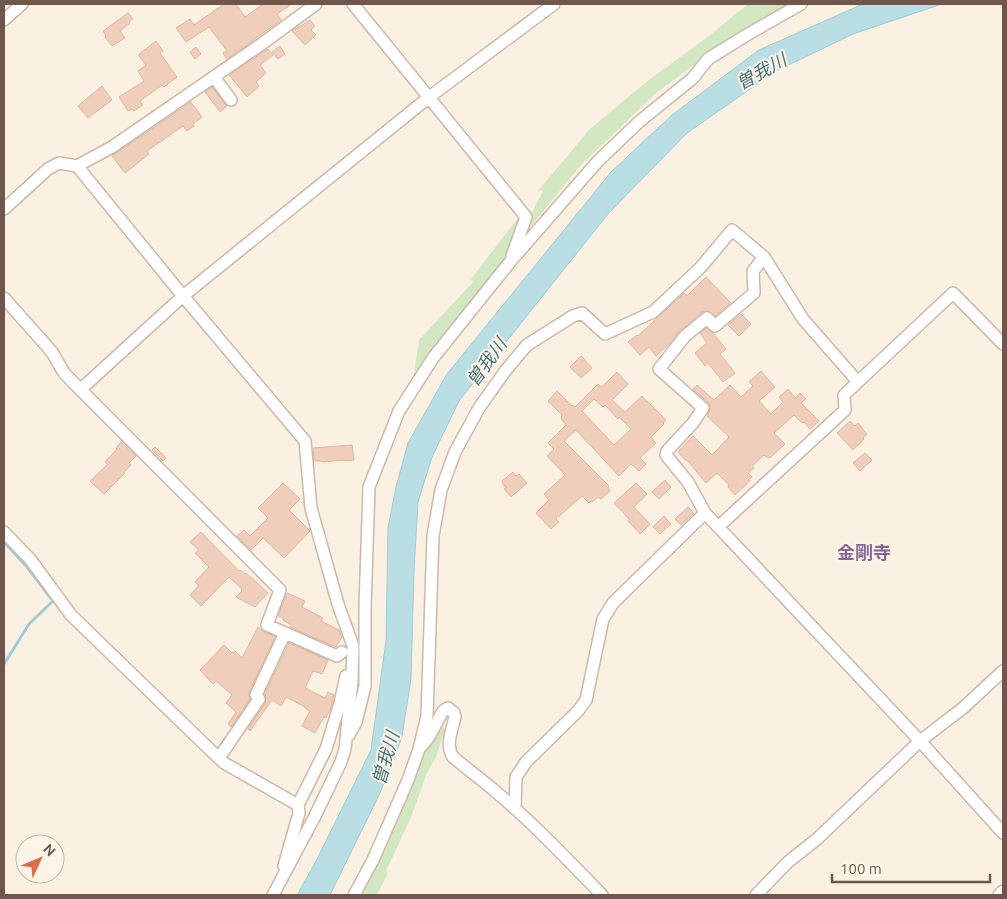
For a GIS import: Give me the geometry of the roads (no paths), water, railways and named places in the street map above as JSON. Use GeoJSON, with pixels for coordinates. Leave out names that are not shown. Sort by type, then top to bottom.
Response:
{"type":"FeatureCollection","features":[{"type":"Feature","properties":{"kind":"street"},"geometry":{"type":"LineString","coordinates":[[4,20],[22,4]]}},
{"type":"Feature","properties":{"kind":"street"},"geometry":{"type":"LineString","coordinates":[[4,209],[48,169],[59,163],[77,166],[112,147],[263,44],[316,4]]}},
{"type":"Feature","properties":{"kind":"street"},"geometry":{"type":"LineString","coordinates":[[352,4],[526,217],[510,262]]}},
{"type":"Feature","properties":{"kind":"street"},"geometry":{"type":"LineString","coordinates":[[81,389],[183,296],[428,98],[554,4]]}},
{"type":"Feature","properties":{"kind":"street"},"geometry":{"type":"LineString","coordinates":[[346,741],[356,722],[364,686],[369,487],[399,411],[433,358],[510,262],[598,161],[640,121],[692,78],[708,59],[801,4]]}},
{"type":"Feature","properties":{"kind":"street"},"geometry":{"type":"LineString","coordinates":[[214,78],[231,100]]}},
{"type":"Feature","properties":{"kind":"street"},"geometry":{"type":"LineString","coordinates":[[77,166],[305,442],[311,508],[338,604],[353,646],[352,680],[346,741],[341,762],[273,895]]}},
{"type":"Feature","properties":{"kind":"street"},"geometry":{"type":"LineString","coordinates":[[354,895],[373,860],[408,780],[419,750],[427,716],[433,536],[441,490],[455,452],[479,408],[506,370],[527,345],[582,313],[605,334],[653,312],[702,267],[732,230],[764,257],[803,319],[858,382]]}},
{"type":"Feature","properties":{"kind":"street"},"geometry":{"type":"LineString","coordinates":[[764,257],[753,271],[754,292],[715,326],[707,318],[685,336],[659,368],[703,408],[693,423],[667,451],[666,455],[688,482],[705,513],[920,741],[1003,833]]}},
{"type":"Feature","properties":{"kind":"street"},"geometry":{"type":"LineString","coordinates":[[718,527],[844,410],[844,395],[953,293],[1003,344]]}},
{"type":"Feature","properties":{"kind":"street"},"geometry":{"type":"LineString","coordinates":[[4,298],[52,352],[64,373],[280,590],[267,625],[337,656],[342,652]]}},
{"type":"Feature","properties":{"kind":"street"},"geometry":{"type":"LineString","coordinates":[[515,809],[516,778],[526,762],[578,711],[586,700],[603,619],[613,603],[705,513]]}},
{"type":"Feature","properties":{"kind":"street"},"geometry":{"type":"LineString","coordinates":[[4,532],[30,559],[71,615],[224,763],[298,805]]}},
{"type":"Feature","properties":{"kind":"street"},"geometry":{"type":"LineString","coordinates":[[282,878],[285,860],[299,812],[298,805],[326,748],[365,607]]}},
{"type":"Feature","properties":{"kind":"street"},"geometry":{"type":"LineString","coordinates":[[219,758],[259,698],[256,695],[285,633]]}},
{"type":"Feature","properties":{"kind":"street"},"geometry":{"type":"LineString","coordinates":[[756,895],[788,862],[817,839],[920,741],[963,708],[1003,671]]}},
{"type":"Feature","properties":{"kind":"street"},"geometry":{"type":"LineString","coordinates":[[419,750],[429,737],[443,711],[448,708],[454,713],[455,717],[448,747],[449,753],[515,809],[602,895]]}},
{"type":"Feature","properties":{"kind":"street"},"geometry":{"type":"LineString","coordinates":[[999,895],[1003,891]]}},
{"type":"Feature","properties":{"kind":"water","name":"曽我川"},"geometry":{"type":"Polygon","coordinates":[[[863,4],[942,4],[853,34],[776,71],[687,133],[608,214],[459,401],[432,457],[418,502],[411,679],[402,736],[379,795],[330,895],[297,895],[314,865],[371,750],[386,641],[388,528],[396,487],[408,443],[447,374],[611,172],[672,115],[759,50],[863,4]]]}},
{"type":"Feature","properties":{"kind":"waterway"},"geometry":{"type":"LineString","coordinates":[[4,542],[27,567],[53,601],[29,624],[4,664]]}},
{"type":"Feature","properties":{"kind":"district","name":"金剛寺"},"geometry":{"type":"Point","coordinates":[864,552]}}]}
